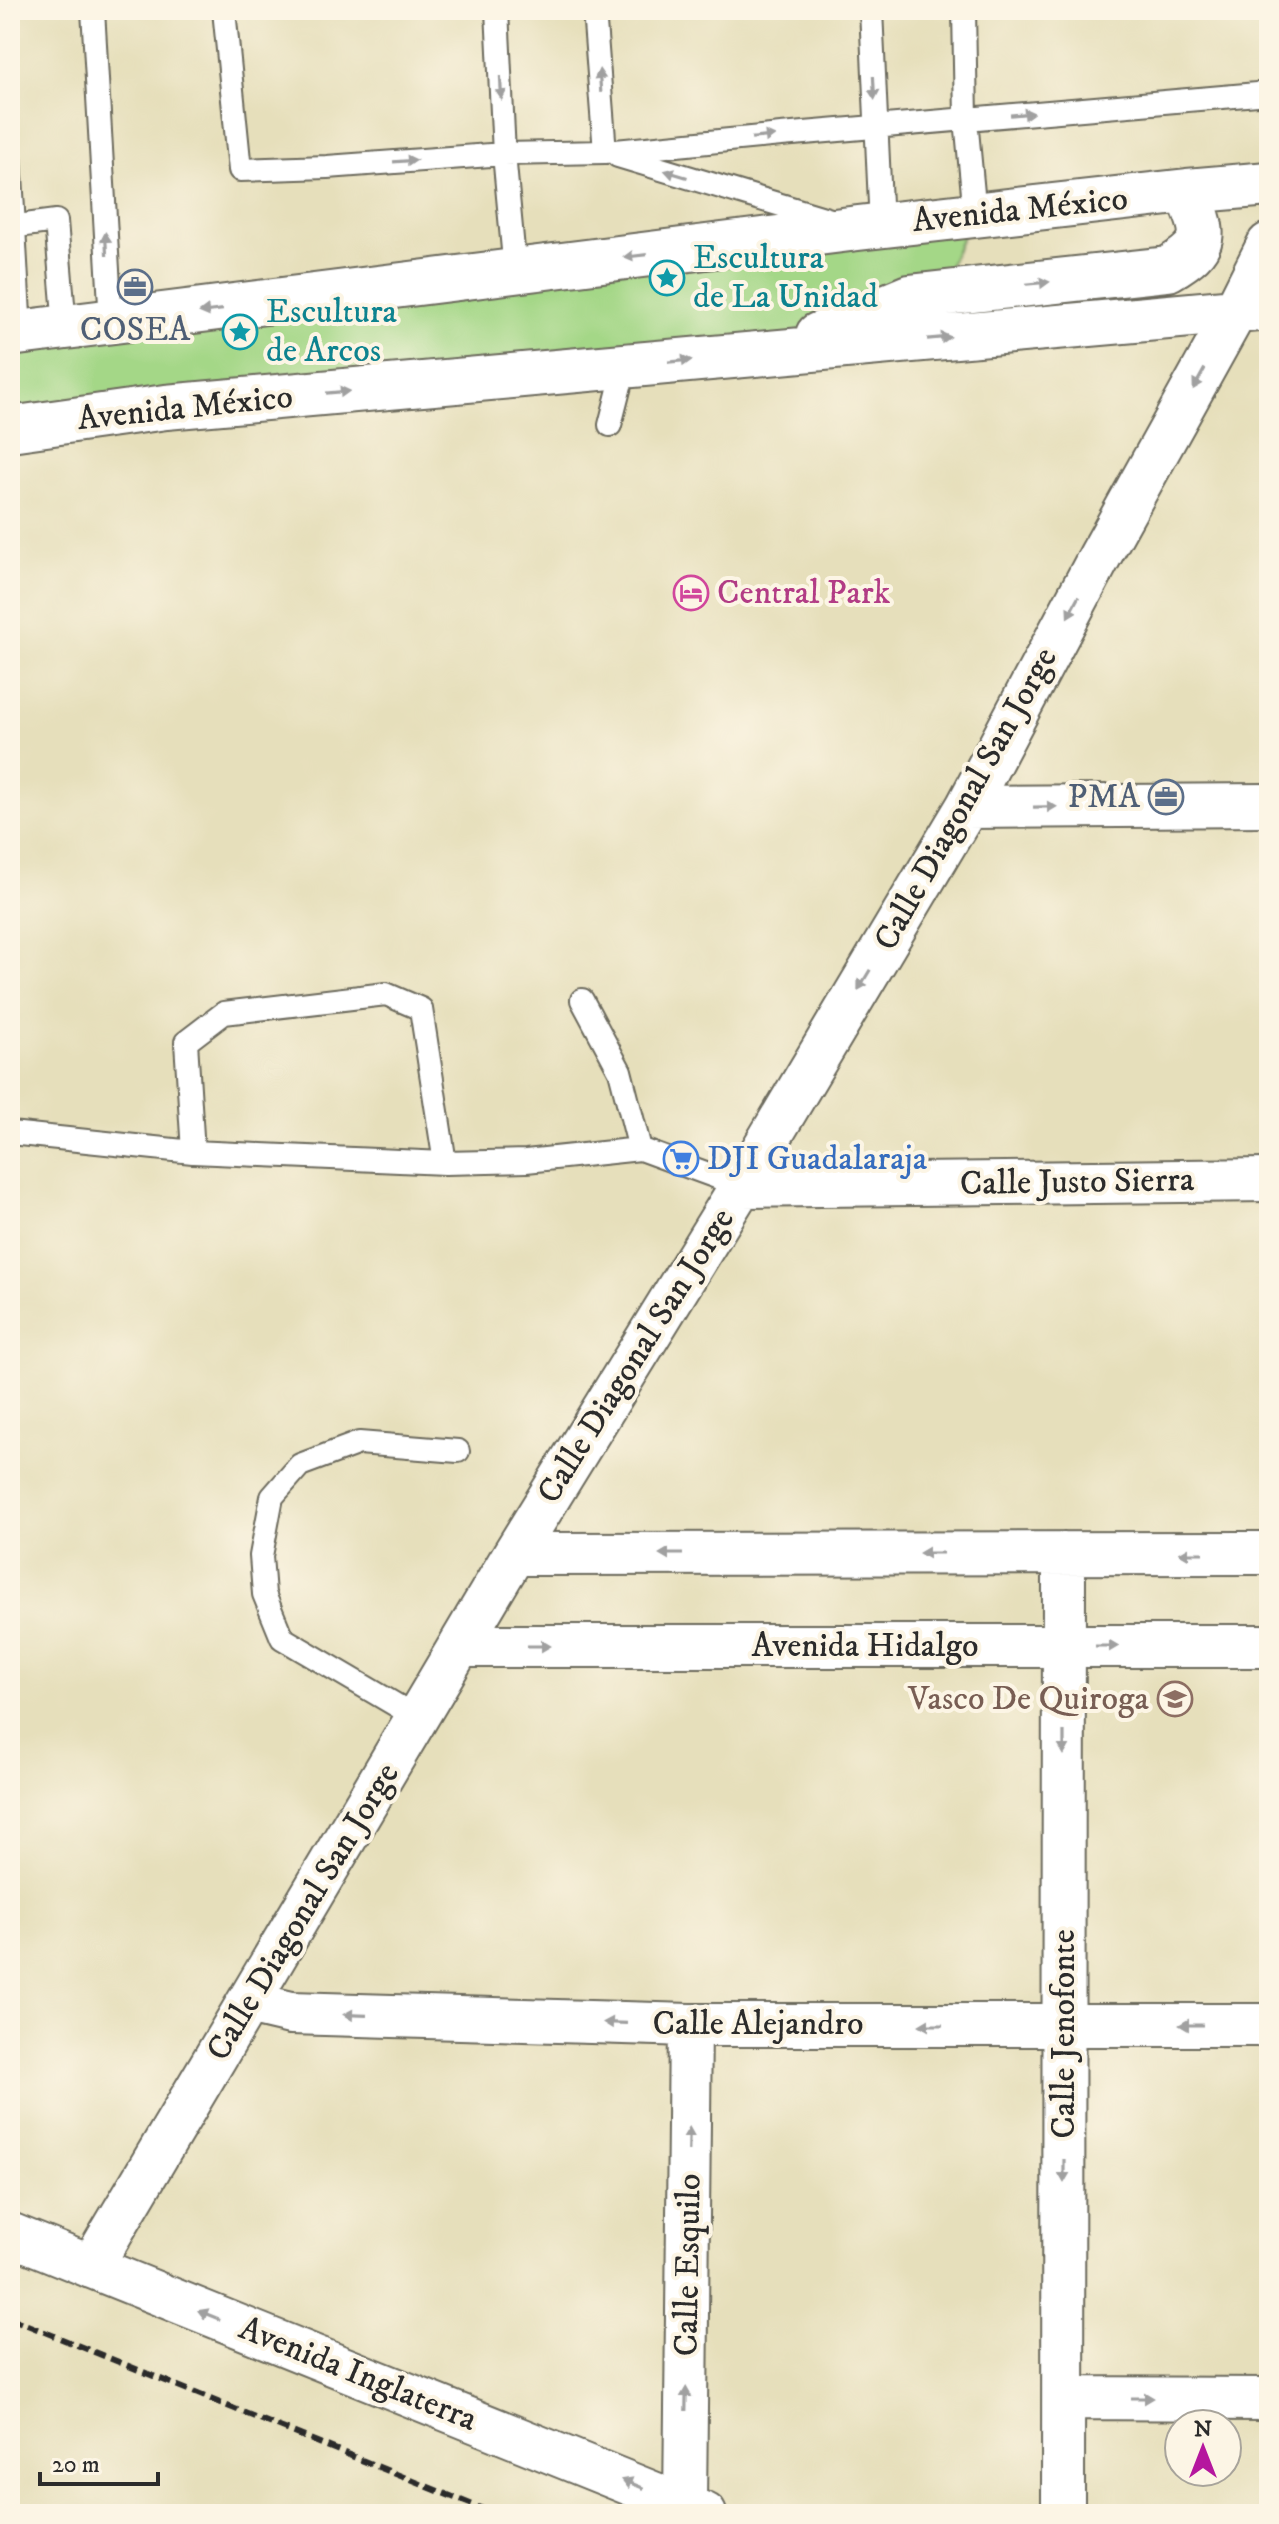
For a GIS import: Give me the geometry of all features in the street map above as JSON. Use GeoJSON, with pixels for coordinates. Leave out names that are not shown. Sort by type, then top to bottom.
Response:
{"type":"FeatureCollection","features":[{"type":"Feature","properties":{"kind":"main road","name":"Avenida México"},"geometry":{"type":"LineString","coordinates":[[15,333],[869,227],[1269,184]]}},
{"type":"Feature","properties":{"kind":"main road"},"geometry":{"type":"LineString","coordinates":[[775,352],[909,297],[1168,269],[1193,255],[1201,241],[1201,222],[1187,191]]}},
{"type":"Feature","properties":{"kind":"main road"},"geometry":{"type":"LineString","coordinates":[[1253,310],[1269,245]]}},
{"type":"Feature","properties":{"kind":"main road","name":"Avenida México"},"geometry":{"type":"LineString","coordinates":[[10,429],[166,407],[1253,310]]}},
{"type":"Feature","properties":{"kind":"street","name":"Calle Diagonal San Jorge"},"geometry":{"type":"LineString","coordinates":[[91,2267],[514,1554],[741,1186],[967,807],[1100,556],[1253,310]]}},
{"type":"Feature","properties":{"kind":"street"},"geometry":{"type":"LineString","coordinates":[[967,807],[1269,805]]}},
{"type":"Feature","properties":{"kind":"street","name":"Calle Justo Sierra"},"geometry":{"type":"LineString","coordinates":[[741,1186],[1269,1180]]}},
{"type":"Feature","properties":{"kind":"street","name":"Calle Jenofonte"},"geometry":{"type":"LineString","coordinates":[[1063,2514],[1064,1553]]}},
{"type":"Feature","properties":{"kind":"street"},"geometry":{"type":"LineString","coordinates":[[514,1554],[1269,1553]]}},
{"type":"Feature","properties":{"kind":"street","name":"Avenida Hidalgo"},"geometry":{"type":"LineString","coordinates":[[461,1646],[1269,1646]]}},
{"type":"Feature","properties":{"kind":"street","name":"Calle Alejandro"},"geometry":{"type":"LineString","coordinates":[[248,2003],[291,2013],[690,2025],[1269,2025]]}},
{"type":"Feature","properties":{"kind":"street","name":"Calle Esquilo"},"geometry":{"type":"LineString","coordinates":[[690,2025],[695,2510]]}},
{"type":"Feature","properties":{"kind":"street","name":"Avenida Inglaterra"},"geometry":{"type":"LineString","coordinates":[[10,2234],[695,2510]]}},
{"type":"Feature","properties":{"kind":"street"},"geometry":{"type":"LineString","coordinates":[[1064,2398],[1269,2399]]}},
{"type":"Feature","properties":{"kind":"lane"},"geometry":{"type":"LineString","coordinates":[[93,10],[111,322]]}},
{"type":"Feature","properties":{"kind":"lane"},"geometry":{"type":"LineString","coordinates":[[224,10],[240,170],[504,154],[605,152],[1269,93]]}},
{"type":"Feature","properties":{"kind":"lane"},"geometry":{"type":"LineString","coordinates":[[497,10],[504,154],[515,271]]}},
{"type":"Feature","properties":{"kind":"lane"},"geometry":{"type":"LineString","coordinates":[[594,10],[605,152]]}},
{"type":"Feature","properties":{"kind":"lane"},"geometry":{"type":"LineString","coordinates":[[605,152],[869,227],[876,127],[871,10]]}},
{"type":"Feature","properties":{"kind":"lane"},"geometry":{"type":"LineString","coordinates":[[964,10],[966,119],[975,215]]}},
{"type":"Feature","properties":{"kind":"lane"},"geometry":{"type":"LineString","coordinates":[[10,157],[15,333]]}},
{"type":"Feature","properties":{"kind":"lane"},"geometry":{"type":"LineString","coordinates":[[12,227],[56,221],[65,327]]}},
{"type":"Feature","properties":{"kind":"lane"},"geometry":{"type":"LineString","coordinates":[[610,425],[625,366]]}},
{"type":"Feature","properties":{"kind":"lane"},"geometry":{"type":"LineString","coordinates":[[193,1152],[186,1042],[224,1013],[386,994],[421,1009],[445,1163]]}},
{"type":"Feature","properties":{"kind":"lane"},"geometry":{"type":"LineString","coordinates":[[582,1000],[620,1071],[640,1149]]}},
{"type":"Feature","properties":{"kind":"lane"},"geometry":{"type":"LineString","coordinates":[[10,1133],[193,1152],[445,1163],[526,1161],[640,1149],[741,1186]]}},
{"type":"Feature","properties":{"kind":"lane"},"geometry":{"type":"LineString","coordinates":[[418,1718],[282,1638],[264,1594],[261,1556],[272,1497],[300,1465],[359,1443],[458,1451]]}},
{"type":"Feature","properties":{"kind":"green space"},"geometry":{"type":"Polygon","coordinates":[[[967,226],[942,282],[768,344],[10,420],[10,349],[967,226]]]}},
{"type":"Feature","properties":{"kind":"railway"},"geometry":{"type":"LineString","coordinates":[[10,2318],[495,2514]]}},
{"type":"Feature","properties":{"kind":"place","name":"Escultura de La Unidad"},"geometry":{"type":"Point","coordinates":[667,278]}},
{"type":"Feature","properties":{"kind":"place","name":"COSEA"},"geometry":{"type":"Point","coordinates":[135,287]}},
{"type":"Feature","properties":{"kind":"place","name":"Escultura de Arcos"},"geometry":{"type":"Point","coordinates":[240,332]}},
{"type":"Feature","properties":{"kind":"place","name":"Central Park"},"geometry":{"type":"Point","coordinates":[691,593]}},
{"type":"Feature","properties":{"kind":"place","name":"PMA"},"geometry":{"type":"Point","coordinates":[1166,797]}},
{"type":"Feature","properties":{"kind":"place","name":"DJI Guadalaraja"},"geometry":{"type":"Point","coordinates":[681,1159]}},
{"type":"Feature","properties":{"kind":"place","name":"Vasco De Quiroga"},"geometry":{"type":"Point","coordinates":[1175,1699]}}]}
